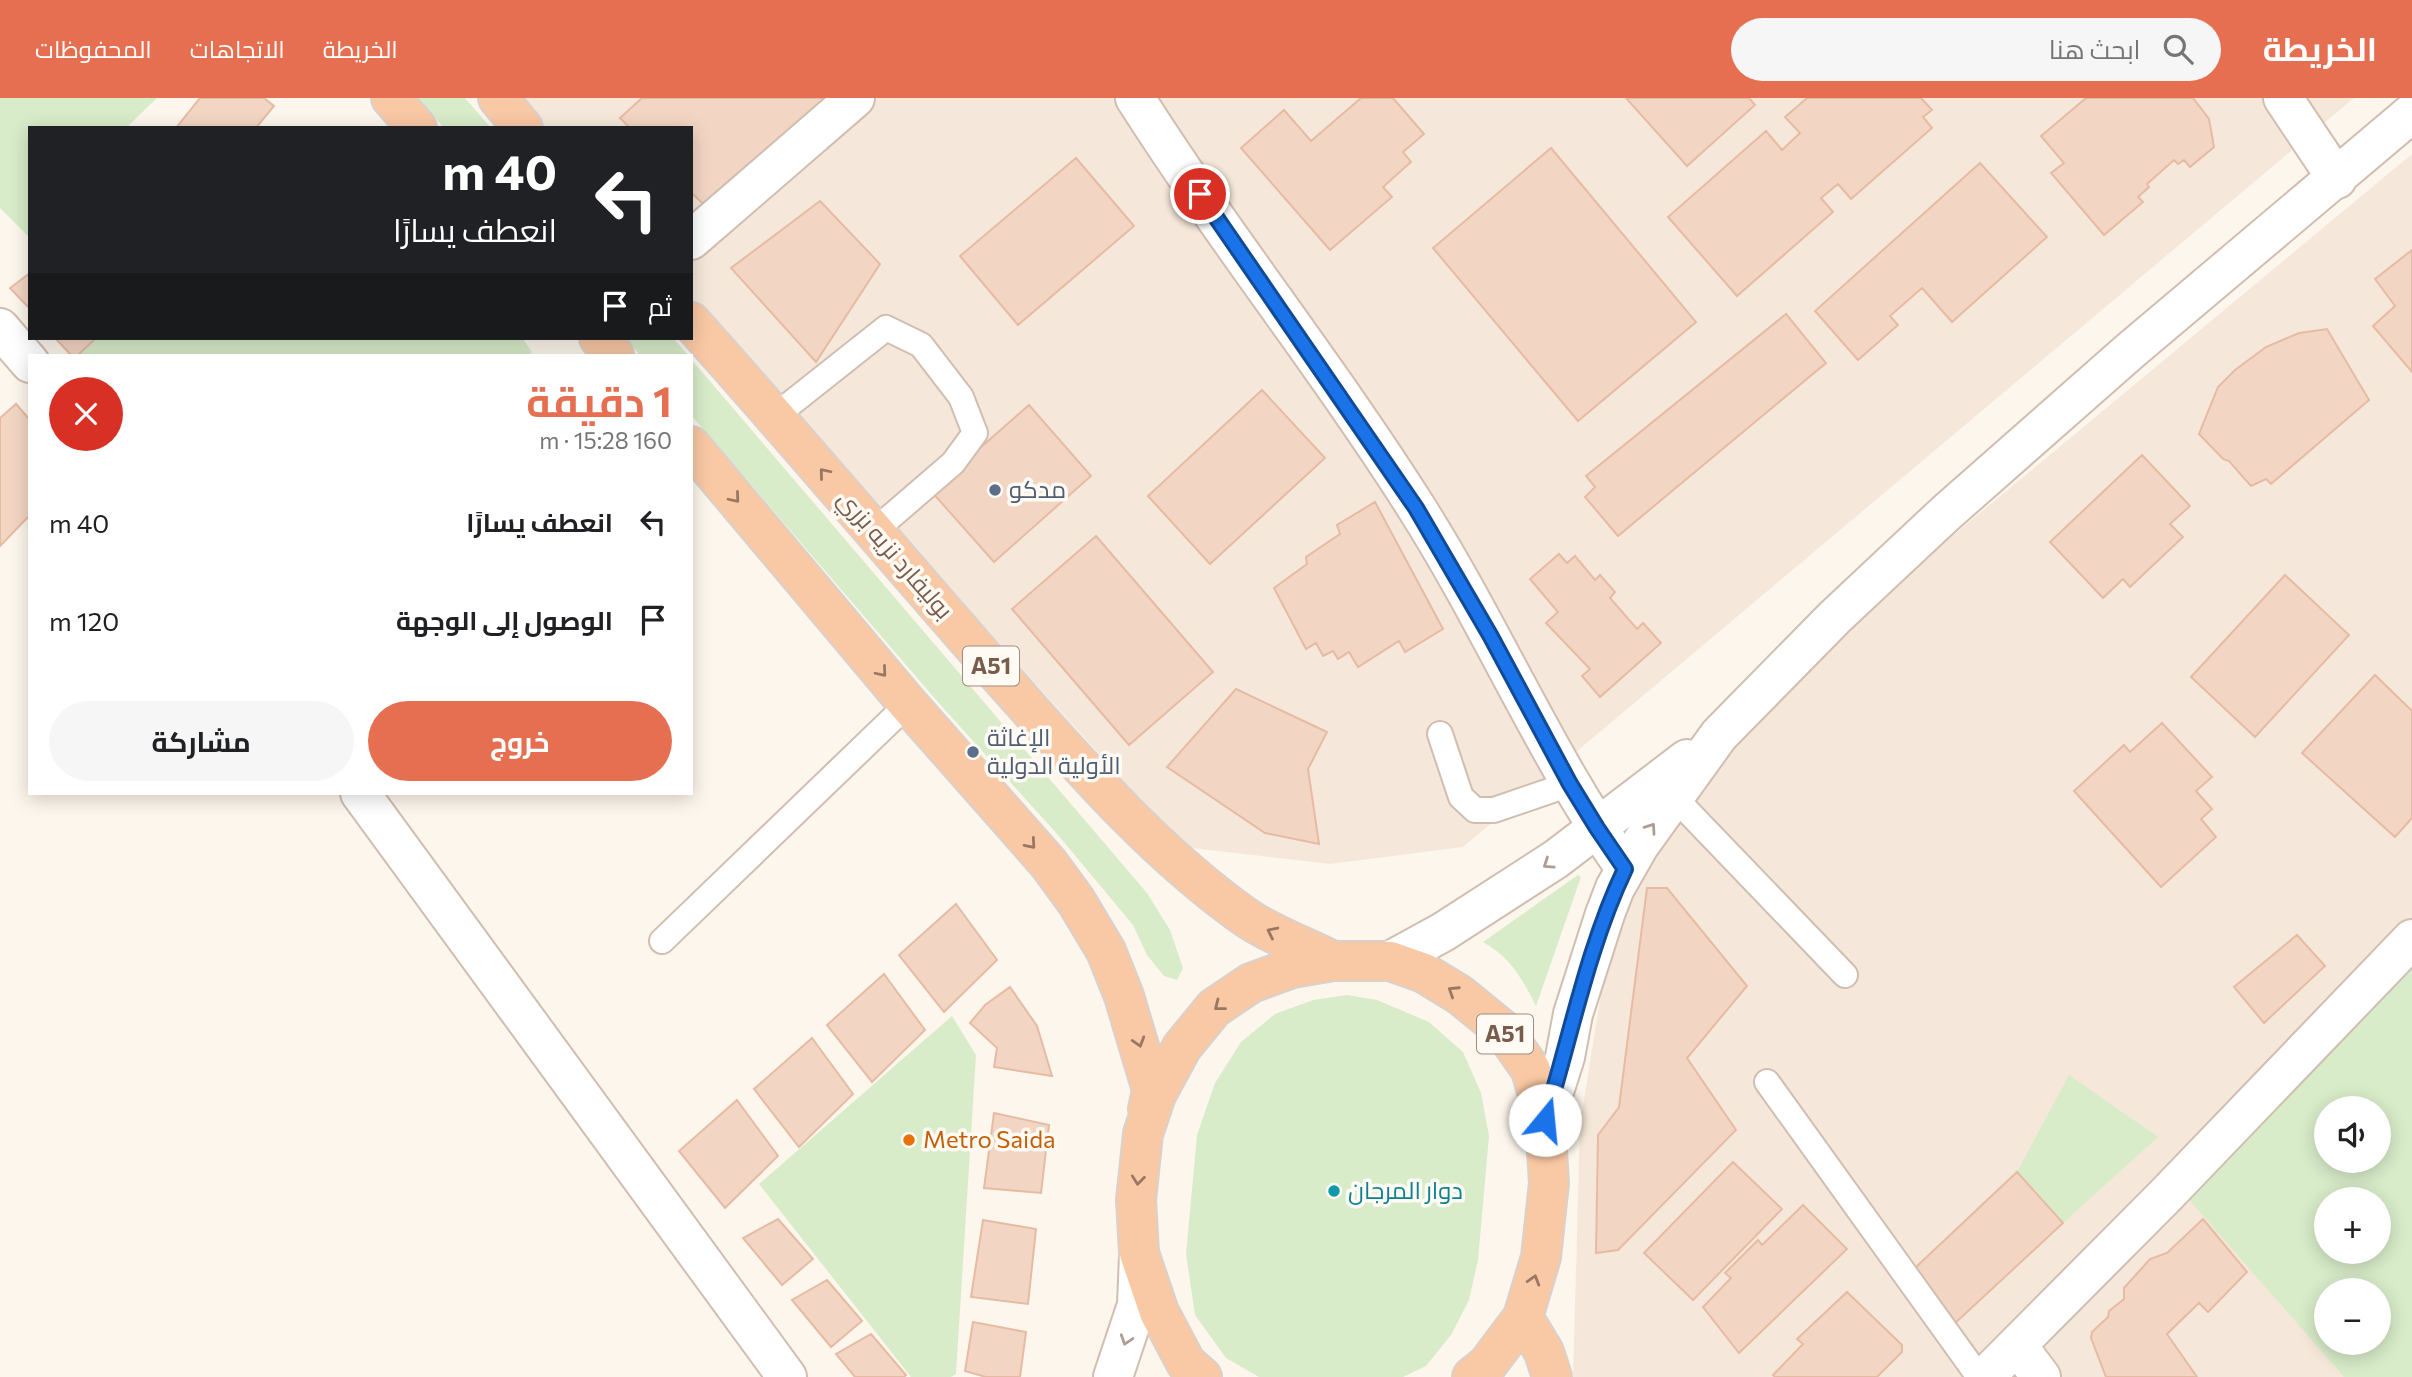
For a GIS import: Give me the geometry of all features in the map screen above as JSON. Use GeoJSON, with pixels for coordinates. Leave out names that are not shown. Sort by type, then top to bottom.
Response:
{"type":"FeatureCollection","features":[{"type":"Feature","properties":{"kind":"highway"},"geometry":{"type":"LineString","coordinates":[[391,98],[415,126]]}},
{"type":"Feature","properties":{"kind":"highway"},"geometry":{"type":"LineString","coordinates":[[498,98],[521,126]]}},
{"type":"Feature","properties":{"kind":"highway","name":"بوليفارد نزيه بزري"},"geometry":{"type":"LineString","coordinates":[[693,324],[1103,791],[1164,852],[1246,917],[1270,932],[1334,961]]}},
{"type":"Feature","properties":{"kind":"highway"},"geometry":{"type":"LineString","coordinates":[[601,340],[613,354]]}},
{"type":"Feature","properties":{"kind":"highway","name":"A51"},"geometry":{"type":"LineString","coordinates":[[693,448],[908,704],[1049,864],[1076,901],[1106,951],[1124,996],[1152,1090],[1143,1134],[1136,1200],[1139,1253],[1159,1312],[1186,1363],[1202,1377]]}},
{"type":"Feature","properties":{"kind":"highway","name":"A51"},"geometry":{"type":"LineString","coordinates":[[1143,1134],[1156,1095],[1182,1047],[1214,1008],[1251,983],[1292,968],[1334,961],[1390,961],[1424,973],[1460,995],[1503,1030],[1531,1070],[1545,1120],[1549,1183],[1541,1257],[1522,1317],[1487,1365],[1472,1377]]}},
{"type":"Feature","properties":{"kind":"highway"},"geometry":{"type":"LineString","coordinates":[[1522,1317],[1544,1352],[1552,1377]]}},
{"type":"Feature","properties":{"kind":"street"},"geometry":{"type":"LineString","coordinates":[[693,238],[855,98]]}},
{"type":"Feature","properties":{"kind":"street"},"geometry":{"type":"LineString","coordinates":[[1135,98],[1416,508],[1490,635],[1570,784],[1625,869]]}},
{"type":"Feature","properties":{"kind":"street"},"geometry":{"type":"LineString","coordinates":[[2283,98],[2337,178]]}},
{"type":"Feature","properties":{"kind":"street"},"geometry":{"type":"LineString","coordinates":[[1390,961],[1509,891],[1597,828],[1719,734],[1905,550],[2130,351],[2412,113]]}},
{"type":"Feature","properties":{"kind":"street"},"geometry":{"type":"LineString","coordinates":[[0,328],[28,361]]}},
{"type":"Feature","properties":{"kind":"street"},"geometry":{"type":"LineString","coordinates":[[1545,1120],[1565,1057],[1573,1014],[1605,914],[1625,869],[1719,734]]}},
{"type":"Feature","properties":{"kind":"street"},"geometry":{"type":"LineString","coordinates":[[361,795],[786,1377]]}},
{"type":"Feature","properties":{"kind":"street"},"geometry":{"type":"LineString","coordinates":[[1985,1377],[2167,1195],[2412,939]]}},
{"type":"Feature","properties":{"kind":"street"},"geometry":{"type":"LineString","coordinates":[[1113,1377],[1137,1305],[1139,1253]]}},
{"type":"Feature","properties":{"kind":"street"},"geometry":{"type":"LineString","coordinates":[[2017,1345],[2041,1377]]}},
{"type":"Feature","properties":{"kind":"lane"},"geometry":{"type":"LineString","coordinates":[[775,416],[886,328],[921,345],[961,397],[975,433],[953,463],[873,532]]}},
{"type":"Feature","properties":{"kind":"lane"},"geometry":{"type":"LineString","coordinates":[[662,941],[908,704]]}},
{"type":"Feature","properties":{"kind":"lane"},"geometry":{"type":"LineString","coordinates":[[1440,734],[1461,797],[1475,810],[1494,810],[1570,784]]}},
{"type":"Feature","properties":{"kind":"lane"},"geometry":{"type":"LineString","coordinates":[[1674,797],[1845,975]]}},
{"type":"Feature","properties":{"kind":"lane"},"geometry":{"type":"LineString","coordinates":[[1767,1082],[1979,1377]]}},
{"type":"Feature","properties":{"kind":"shaded area"},"geometry":{"type":"Polygon","coordinates":[[[507,98],[2354,98],[1463,847],[1330,864],[1183,847],[693,304],[693,126],[531,126],[507,98]]]}},
{"type":"Feature","properties":{"kind":"shaded area"},"geometry":{"type":"Polygon","coordinates":[[[2412,154],[2412,1377],[1573,1377],[1580,1124],[1632,802],[2412,154]]]}},
{"type":"Feature","properties":{"kind":"green space"},"geometry":{"type":"Polygon","coordinates":[[[0,98],[157,98],[129,126],[28,126],[28,236],[0,208],[0,98]]]}},
{"type":"Feature","properties":{"kind":"green space"},"geometry":{"type":"Polygon","coordinates":[[[418,98],[465,98],[489,126],[442,126],[418,98]]]}},
{"type":"Feature","properties":{"kind":"green space"},"geometry":{"type":"Polygon","coordinates":[[[94,340],[523,340],[532,352],[530,354],[79,354],[94,340]]]}},
{"type":"Feature","properties":{"kind":"green space"},"geometry":{"type":"Polygon","coordinates":[[[627,340],[675,340],[687,354],[639,354],[627,340]]]}},
{"type":"Feature","properties":{"kind":"green space"},"geometry":{"type":"Polygon","coordinates":[[[693,361],[1147,893],[1170,930],[1183,968],[1177,980],[1164,976],[1147,955],[1133,925],[1058,835],[937,701],[693,417],[693,361]]]}},
{"type":"Feature","properties":{"kind":"green space"},"geometry":{"type":"Polygon","coordinates":[[[1578,875],[1581,877],[1536,1006],[1514,969],[1501,954],[1483,942],[1578,875]]]}},
{"type":"Feature","properties":{"kind":"green space"},"geometry":{"type":"Polygon","coordinates":[[[2412,958],[2412,1377],[2344,1377],[2325,1355],[2391,1355],[2391,1278],[2314,1278],[2314,1343],[2185,1195],[2412,958]]]}},
{"type":"Feature","properties":{"kind":"green space"},"geometry":{"type":"Polygon","coordinates":[[[1347,995],[1377,1000],[1429,1022],[1463,1052],[1481,1093],[1489,1136],[1478,1260],[1469,1300],[1451,1335],[1426,1366],[1403,1377],[1259,1377],[1226,1358],[1195,1315],[1186,1254],[1197,1135],[1215,1083],[1241,1042],[1275,1014],[1313,1000],[1347,995]]]}},
{"type":"Feature","properties":{"kind":"green space"},"geometry":{"type":"Polygon","coordinates":[[[952,1016],[976,1055],[956,1374],[951,1377],[911,1377],[759,1184],[952,1016]]]}},
{"type":"Feature","properties":{"kind":"green space"},"geometry":{"type":"Polygon","coordinates":[[[2069,1075],[2158,1137],[2063,1223],[2017,1172],[2069,1075]]]}},
{"type":"Feature","properties":{"kind":"building"},"geometry":{"type":"Polygon","coordinates":[[[200,98],[264,98],[274,106],[258,126],[178,126],[200,98]]]}},
{"type":"Feature","properties":{"kind":"building"},"geometry":{"type":"Polygon","coordinates":[[[642,98],[828,98],[709,210],[693,194],[693,126],[628,126],[620,118],[642,98]]]}},
{"type":"Feature","properties":{"kind":"building"},"geometry":{"type":"Polygon","coordinates":[[[1361,98],[1393,98],[1424,134],[1403,152],[1411,162],[1383,187],[1392,197],[1330,250],[1241,148],[1284,110],[1311,141],[1361,98]]]}},
{"type":"Feature","properties":{"kind":"building"},"geometry":{"type":"Polygon","coordinates":[[[1626,98],[1749,98],[1755,105],[1687,166],[1626,98]]]}},
{"type":"Feature","properties":{"kind":"building"},"geometry":{"type":"Polygon","coordinates":[[[1807,98],[1921,98],[1932,110],[1923,117],[1932,128],[1851,199],[1838,184],[1821,198],[1833,212],[1737,296],[1668,217],[1766,131],[1782,150],[1800,133],[1785,117],[1807,98]]]}},
{"type":"Feature","properties":{"kind":"building"},"geometry":{"type":"Polygon","coordinates":[[[2086,98],[2193,98],[2209,119],[2214,147],[2190,167],[2184,160],[2178,164],[2174,160],[2147,184],[2149,187],[2138,197],[2143,202],[2104,235],[2051,173],[2064,163],[2041,136],[2086,98]]]}},
{"type":"Feature","properties":{"kind":"building"},"geometry":{"type":"Polygon","coordinates":[[[1551,148],[1696,322],[1578,421],[1433,248],[1551,148]]]}},
{"type":"Feature","properties":{"kind":"building"},"geometry":{"type":"Polygon","coordinates":[[[1076,158],[1134,226],[1018,325],[960,256],[1076,158]]]}},
{"type":"Feature","properties":{"kind":"building"},"geometry":{"type":"Polygon","coordinates":[[[1980,163],[2047,237],[1952,322],[1922,288],[1890,316],[1898,325],[1858,360],[1815,311],[1980,163]]]}},
{"type":"Feature","properties":{"kind":"building"},"geometry":{"type":"Polygon","coordinates":[[[820,201],[880,264],[816,362],[731,268],[820,201]]]}},
{"type":"Feature","properties":{"kind":"building"},"geometry":{"type":"Polygon","coordinates":[[[2412,250],[2412,372],[2373,326],[2395,306],[2375,279],[2412,250]]]}},
{"type":"Feature","properties":{"kind":"building"},"geometry":{"type":"Polygon","coordinates":[[[28,274],[28,307],[10,288],[28,274]]]}},
{"type":"Feature","properties":{"kind":"building"},"geometry":{"type":"Polygon","coordinates":[[[1786,314],[1826,363],[1618,536],[1585,497],[1595,487],[1586,476],[1786,314]]]}},
{"type":"Feature","properties":{"kind":"building"},"geometry":{"type":"Polygon","coordinates":[[[2327,329],[2369,400],[2271,484],[2266,479],[2251,486],[2229,461],[2223,459],[2199,434],[2218,387],[2235,370],[2266,347],[2299,333],[2327,329]]]}},
{"type":"Feature","properties":{"kind":"building"},"geometry":{"type":"Polygon","coordinates":[[[57,340],[94,340],[79,354],[70,354],[57,340]]]}},
{"type":"Feature","properties":{"kind":"building"},"geometry":{"type":"Polygon","coordinates":[[[1262,390],[1325,458],[1210,564],[1148,496],[1262,390]]]}},
{"type":"Feature","properties":{"kind":"building"},"geometry":{"type":"Polygon","coordinates":[[[16,404],[28,418],[28,517],[0,546],[0,418],[16,404]]]}},
{"type":"Feature","properties":{"kind":"building"},"geometry":{"type":"Polygon","coordinates":[[[1029,405],[1091,476],[994,562],[931,491],[1029,405]]]}},
{"type":"Feature","properties":{"kind":"building"},"geometry":{"type":"Polygon","coordinates":[[[2142,455],[2190,506],[2170,524],[2183,537],[2130,587],[2123,579],[2103,598],[2050,542],[2142,455]]]}},
{"type":"Feature","properties":{"kind":"building"},"geometry":{"type":"Polygon","coordinates":[[[1375,502],[1443,629],[1405,652],[1399,641],[1358,667],[1349,652],[1338,659],[1333,651],[1323,656],[1316,643],[1306,649],[1274,588],[1307,564],[1306,557],[1340,534],[1337,525],[1375,502]]]}},
{"type":"Feature","properties":{"kind":"building"},"geometry":{"type":"Polygon","coordinates":[[[1096,536],[1213,672],[1129,745],[1012,609],[1096,536]]]}},
{"type":"Feature","properties":{"kind":"building"},"geometry":{"type":"Polygon","coordinates":[[[1559,554],[1567,563],[1575,556],[1595,580],[1600,575],[1615,592],[1610,598],[1637,629],[1643,623],[1661,643],[1600,697],[1582,676],[1590,669],[1546,623],[1558,612],[1530,579],[1559,554]]]}},
{"type":"Feature","properties":{"kind":"building"},"geometry":{"type":"Polygon","coordinates":[[[2285,575],[2349,635],[2255,737],[2191,677],[2285,575]]]}},
{"type":"Feature","properties":{"kind":"building"},"geometry":{"type":"Polygon","coordinates":[[[2375,675],[2412,711],[2412,818],[2395,837],[2302,753],[2375,675]]]}},
{"type":"Feature","properties":{"kind":"building"},"geometry":{"type":"Polygon","coordinates":[[[1236,689],[1327,732],[1308,769],[1319,844],[1265,833],[1167,767],[1236,689]]]}},
{"type":"Feature","properties":{"kind":"building"},"geometry":{"type":"Polygon","coordinates":[[[2162,723],[2212,777],[2196,791],[2212,809],[2201,819],[2216,837],[2161,887],[2074,791],[2124,745],[2130,752],[2162,723]]]}},
{"type":"Feature","properties":{"kind":"building"},"geometry":{"type":"Polygon","coordinates":[[[1647,888],[1667,888],[1747,986],[1687,1058],[1736,1130],[1618,1250],[1596,1253],[1598,1135],[1619,1107],[1647,888]]]}},
{"type":"Feature","properties":{"kind":"building"},"geometry":{"type":"Polygon","coordinates":[[[956,904],[997,960],[944,1012],[899,955],[956,904]]]}},
{"type":"Feature","properties":{"kind":"building"},"geometry":{"type":"Polygon","coordinates":[[[2297,935],[2325,966],[2264,1023],[2234,987],[2297,935]]]}},
{"type":"Feature","properties":{"kind":"building"},"geometry":{"type":"Polygon","coordinates":[[[884,974],[925,1030],[872,1082],[827,1025],[884,974]]]}},
{"type":"Feature","properties":{"kind":"building"},"geometry":{"type":"Polygon","coordinates":[[[1010,987],[1037,1026],[1052,1076],[994,1067],[997,1048],[970,1023],[985,1005],[1010,987]]]}},
{"type":"Feature","properties":{"kind":"building"},"geometry":{"type":"Polygon","coordinates":[[[812,1038],[853,1094],[799,1147],[754,1089],[812,1038]]]}},
{"type":"Feature","properties":{"kind":"building"},"geometry":{"type":"Polygon","coordinates":[[[737,1100],[778,1156],[725,1208],[679,1151],[737,1100]]]}},
{"type":"Feature","properties":{"kind":"building"},"geometry":{"type":"Polygon","coordinates":[[[994,1113],[1049,1125],[1041,1193],[984,1188],[994,1113]]]}},
{"type":"Feature","properties":{"kind":"building"},"geometry":{"type":"Polygon","coordinates":[[[1733,1162],[1782,1209],[1693,1300],[1644,1253],[1733,1162]]]}},
{"type":"Feature","properties":{"kind":"building"},"geometry":{"type":"Polygon","coordinates":[[[2017,1172],[2063,1223],[1952,1326],[1915,1268],[2017,1172]]]}},
{"type":"Feature","properties":{"kind":"building"},"geometry":{"type":"Polygon","coordinates":[[[1803,1205],[1847,1249],[1739,1353],[1703,1307],[1731,1278],[1725,1273],[1758,1240],[1762,1245],[1803,1205]]]}},
{"type":"Feature","properties":{"kind":"building"},"geometry":{"type":"Polygon","coordinates":[[[778,1219],[813,1259],[782,1285],[743,1238],[778,1219]]]}},
{"type":"Feature","properties":{"kind":"building"},"geometry":{"type":"Polygon","coordinates":[[[2203,1219],[2247,1272],[2208,1312],[2199,1303],[2167,1334],[2197,1377],[2106,1377],[2091,1338],[2092,1332],[2108,1317],[2109,1311],[2124,1299],[2124,1288],[2150,1259],[2167,1253],[2203,1219]]]}},
{"type":"Feature","properties":{"kind":"building"},"geometry":{"type":"Polygon","coordinates":[[[983,1220],[1036,1229],[1028,1304],[971,1297],[983,1220]]]}},
{"type":"Feature","properties":{"kind":"building"},"geometry":{"type":"Polygon","coordinates":[[[827,1280],[862,1321],[831,1347],[792,1300],[827,1280]]]}},
{"type":"Feature","properties":{"kind":"building"},"geometry":{"type":"Polygon","coordinates":[[[1847,1292],[1902,1345],[1902,1352],[1877,1377],[1775,1377],[1773,1375],[1803,1344],[1797,1339],[1847,1292]]]}},
{"type":"Feature","properties":{"kind":"building"},"geometry":{"type":"Polygon","coordinates":[[[973,1322],[1026,1332],[1020,1377],[986,1377],[965,1371],[973,1322]]]}},
{"type":"Feature","properties":{"kind":"building"},"geometry":{"type":"Polygon","coordinates":[[[871,1334],[906,1375],[904,1377],[855,1377],[836,1354],[871,1334]]]}},
{"type":"Feature","properties":{"kind":"place","name":"مدكو"},"geometry":{"type":"Point","coordinates":[995,490]}},
{"type":"Feature","properties":{"kind":"place","name":"الإغاثة الأولية الدولية"},"geometry":{"type":"Point","coordinates":[973,752]}},
{"type":"Feature","properties":{"kind":"place","name":"Metro Saida"},"geometry":{"type":"Point","coordinates":[909,1140]}},
{"type":"Feature","properties":{"kind":"place","name":"دوار المرجان"},"geometry":{"type":"Point","coordinates":[1334,1191]}},
{"type":"Feature","properties":{"kind":"route"},"geometry":{"type":"LineString","coordinates":[[1200,194],[1416,508],[1523,694],[1570,784],[1625,869],[1605,914],[1573,1014],[1565,1057],[1545,1120]]}}]}
